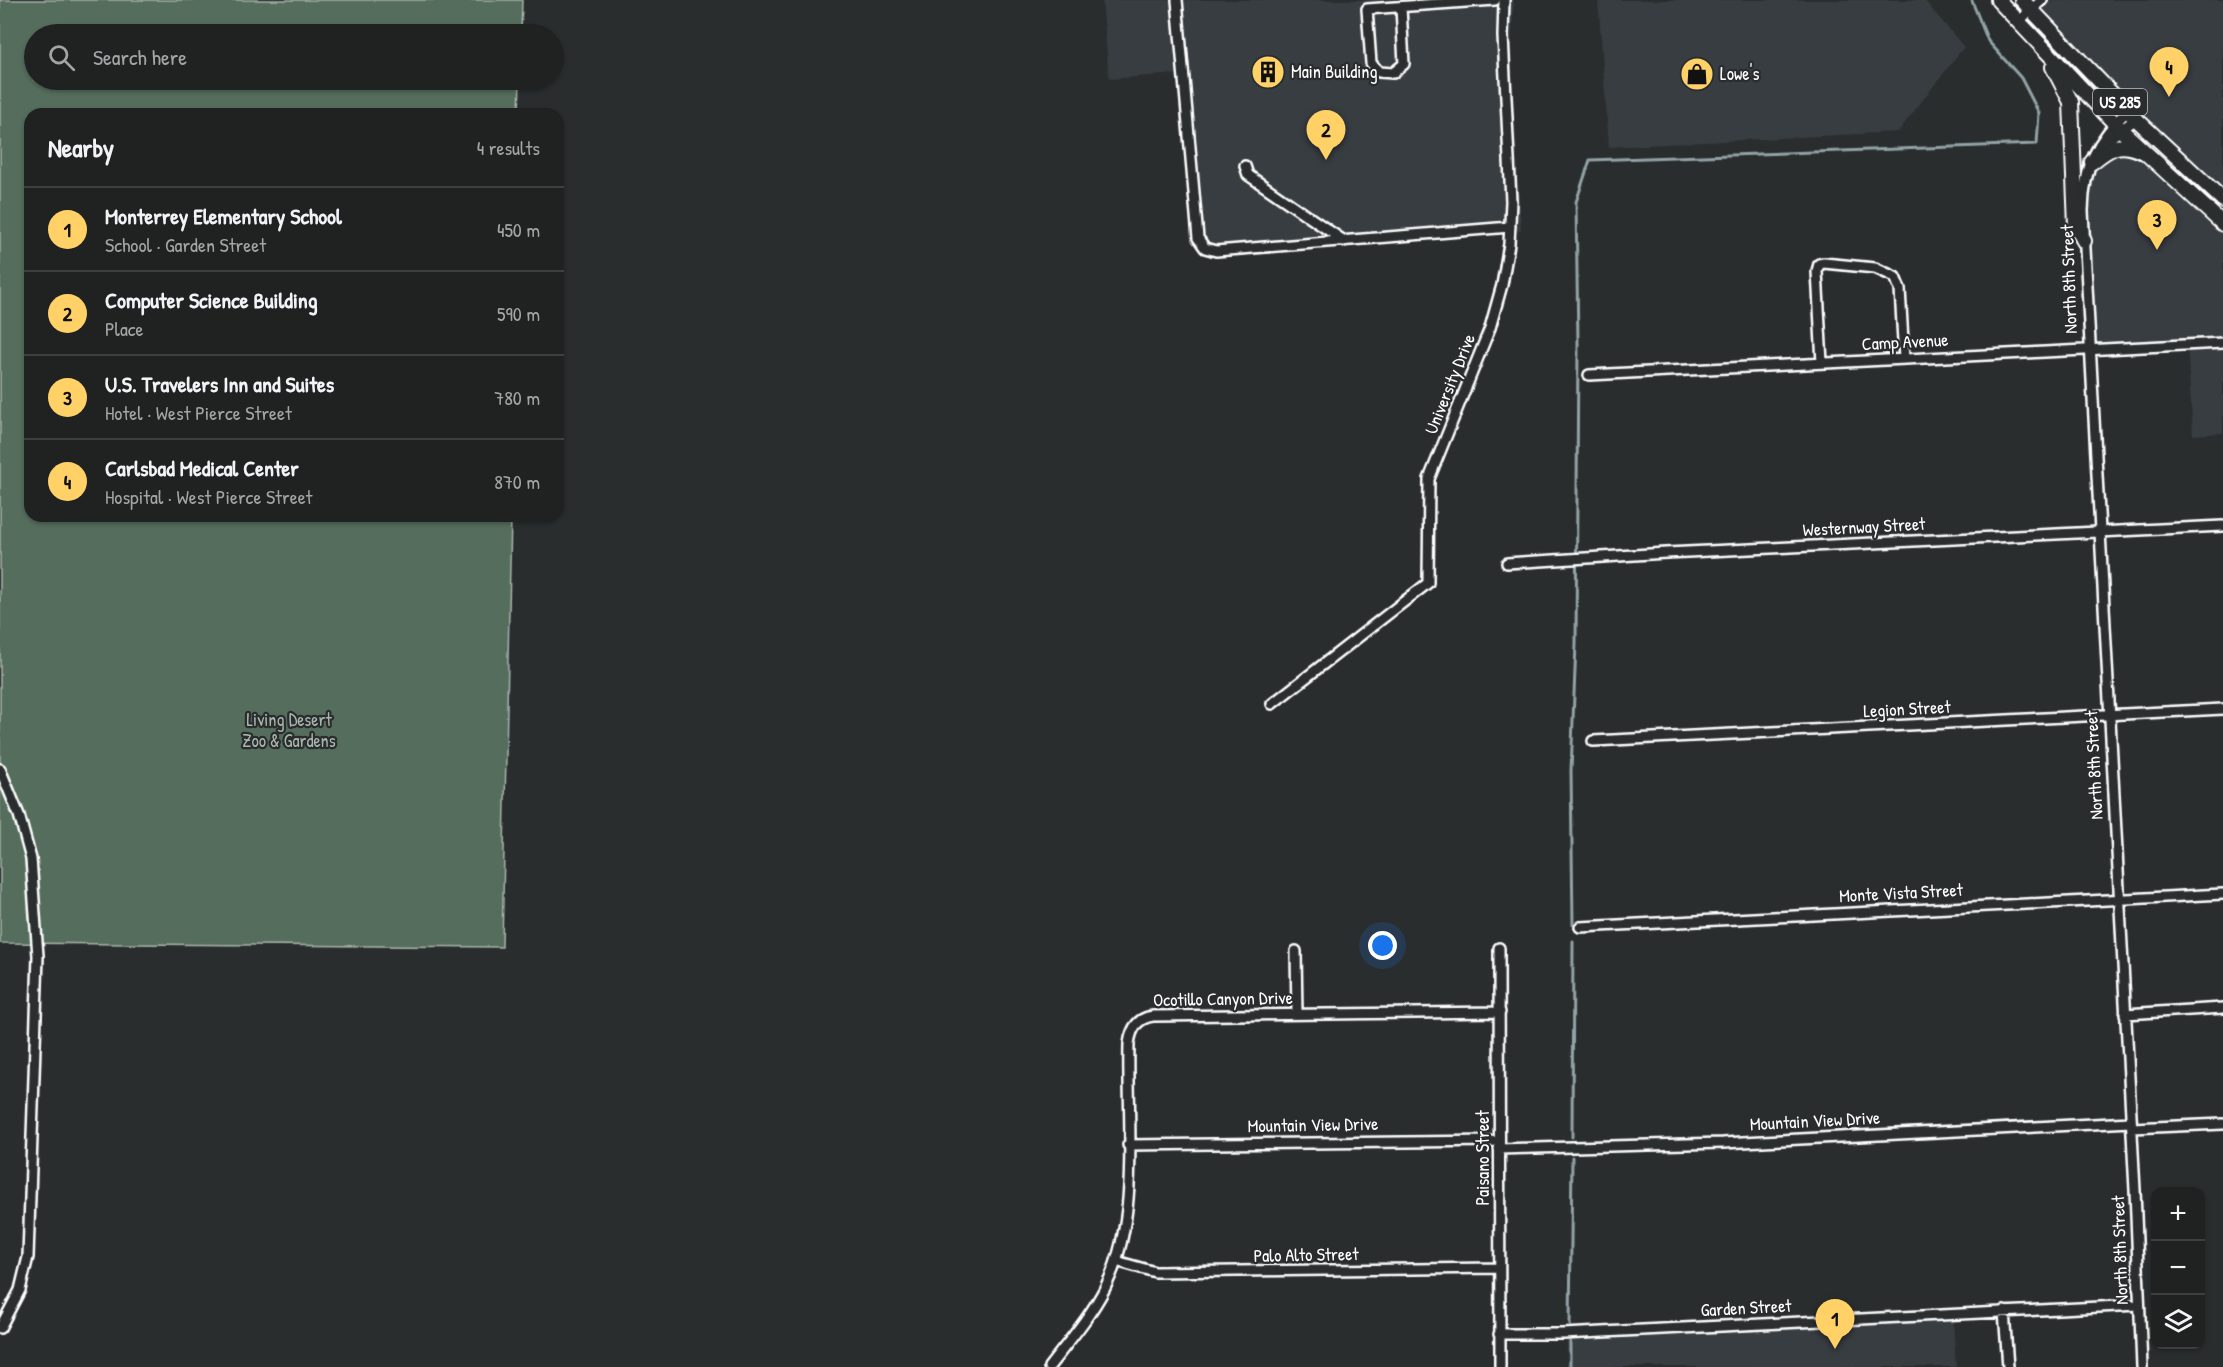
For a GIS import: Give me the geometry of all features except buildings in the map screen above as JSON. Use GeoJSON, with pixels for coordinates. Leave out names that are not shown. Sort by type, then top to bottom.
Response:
{"type":"FeatureCollection","features":[{"type":"Feature","properties":{"kind":"highway","name":"US 285"},"geometry":{"type":"LineString","coordinates":[[1998,0],[2118,127],[2223,224]]}},
{"type":"Feature","properties":{"kind":"highway","name":"US 285"},"geometry":{"type":"LineString","coordinates":[[2026,5],[2132,114],[2223,200]]}},
{"type":"Feature","properties":{"kind":"highway"},"geometry":{"type":"LineString","coordinates":[[2045,52],[2071,102],[2076,226],[2084,241]]}},
{"type":"Feature","properties":{"kind":"highway"},"geometry":{"type":"LineString","coordinates":[[2092,162],[2113,146],[2126,145],[2145,153]]}},
{"type":"Feature","properties":{"kind":"street"},"geometry":{"type":"LineString","coordinates":[[1177,0],[1200,244],[1216,251],[1510,227]]}},
{"type":"Feature","properties":{"kind":"street"},"geometry":{"type":"LineString","coordinates":[[1401,7],[1404,64],[1400,69],[1386,73],[1374,69],[1371,63],[1367,9],[1495,0]]}},
{"type":"Feature","properties":{"kind":"street","name":"University Drive"},"geometry":{"type":"LineString","coordinates":[[1272,704],[1428,584],[1429,479],[1490,328],[1502,285],[1510,227],[1503,36],[1504,0]]}},
{"type":"Feature","properties":{"kind":"street"},"geometry":{"type":"LineString","coordinates":[[2018,22],[2026,5],[2043,0]]}},
{"type":"Feature","properties":{"kind":"street","name":"North 8th Street"},"geometry":{"type":"LineString","coordinates":[[2132,114],[2098,143],[2083,200],[2088,350],[2132,1125],[2142,1367]]}},
{"type":"Feature","properties":{"kind":"street"},"geometry":{"type":"LineString","coordinates":[[1245,166],[1248,175],[1344,241]]}},
{"type":"Feature","properties":{"kind":"street"},"geometry":{"type":"LineString","coordinates":[[1822,363],[1817,271],[1819,264],[1824,263],[1875,268],[1895,276],[1900,289],[1904,359]]}},
{"type":"Feature","properties":{"kind":"street","name":"Camp Avenue"},"geometry":{"type":"LineString","coordinates":[[1589,375],[2223,343]]}},
{"type":"Feature","properties":{"kind":"street","name":"Westernway Street"},"geometry":{"type":"LineString","coordinates":[[1507,563],[2223,526]]}},
{"type":"Feature","properties":{"kind":"street","name":"Legion Street"},"geometry":{"type":"LineString","coordinates":[[1593,741],[2223,709]]}},
{"type":"Feature","properties":{"kind":"street"},"geometry":{"type":"LineString","coordinates":[[0,769],[19,815],[31,859],[37,942],[37,1018],[28,1257],[20,1290],[0,1328]]}},
{"type":"Feature","properties":{"kind":"street","name":"Monte Vista Street"},"geometry":{"type":"LineString","coordinates":[[1580,927],[2223,894]]}},
{"type":"Feature","properties":{"kind":"street","name":"Paisano Street"},"geometry":{"type":"LineString","coordinates":[[1499,948],[1500,1367]]}},
{"type":"Feature","properties":{"kind":"street"},"geometry":{"type":"LineString","coordinates":[[1296,951],[1297,1014]]}},
{"type":"Feature","properties":{"kind":"street"},"geometry":{"type":"LineString","coordinates":[[2125,1014],[2223,1008]]}},
{"type":"Feature","properties":{"kind":"street","name":"Ocotillo Canyon Drive"},"geometry":{"type":"LineString","coordinates":[[1050,1367],[1099,1299],[1116,1261],[1127,1202],[1129,1044],[1132,1029],[1139,1020],[1153,1016],[1500,1011]]}},
{"type":"Feature","properties":{"kind":"street","name":"Mountain View Drive"},"geometry":{"type":"LineString","coordinates":[[1128,1144],[1723,1143],[2132,1125],[2223,1124]]}},
{"type":"Feature","properties":{"kind":"street","name":"Palo Alto Street"},"geometry":{"type":"LineString","coordinates":[[1116,1261],[1155,1272],[1499,1268]]}},
{"type":"Feature","properties":{"kind":"street","name":"Garden Street"},"geometry":{"type":"LineString","coordinates":[[1499,1334],[1599,1332],[2139,1305]]}},
{"type":"Feature","properties":{"kind":"street"},"geometry":{"type":"LineString","coordinates":[[2004,1311],[2008,1367]]}},
{"type":"Feature","properties":{"kind":"shaded area"},"geometry":{"type":"Polygon","coordinates":[[[1102,0],[1514,0],[1511,47],[1521,231],[1217,256],[1204,255],[1196,247],[1193,239],[1177,74],[1109,79],[1102,0]]]}},
{"type":"Feature","properties":{"kind":"shaded area"},"geometry":{"type":"Polygon","coordinates":[[[1598,0],[1924,0],[1964,47],[1898,132],[1609,147],[1598,0]]]}},
{"type":"Feature","properties":{"kind":"shaded area"},"geometry":{"type":"Polygon","coordinates":[[[2042,0],[2223,0],[2223,199],[2031,10],[2042,0]]]}},
{"type":"Feature","properties":{"kind":"shaded area"},"geometry":{"type":"Polygon","coordinates":[[[2126,145],[2223,224],[2223,433],[2193,435],[2187,345],[2088,349],[2083,211],[2092,162],[2126,145]]]}},
{"type":"Feature","properties":{"kind":"shaded area"},"geometry":{"type":"Polygon","coordinates":[[[1953,1320],[1956,1367],[1567,1367],[1567,1339],[1953,1320]]]}},
{"type":"Feature","properties":{"kind":"green space","name":"Living Desert Zoo & Gardens"},"geometry":{"type":"Polygon","coordinates":[[[0,0],[522,0],[521,24],[24,24],[24,90],[520,90],[519,108],[24,108],[24,522],[511,522],[502,947],[0,943],[0,0]]]}},
{"type":"Feature","properties":{"kind":"waterway"},"geometry":{"type":"LineString","coordinates":[[1573,924],[1571,771],[1576,644],[1578,344],[1576,202],[1590,160],[2037,144],[2039,113],[2021,78],[1988,41],[1972,1]]}},
{"type":"Feature","properties":{"kind":"waterway"},"geometry":{"type":"LineString","coordinates":[[1572,1137],[1573,941]]}},
{"type":"Feature","properties":{"kind":"waterway"},"geometry":{"type":"LineString","coordinates":[[1570,1325],[1572,1157]]}},
{"type":"Feature","properties":{"kind":"waterway"},"geometry":{"type":"LineString","coordinates":[[1570,1342],[1570,1367]]}},
{"type":"Feature","properties":{"kind":"place","name":"Main Building"},"geometry":{"type":"Point","coordinates":[1268,72]}},
{"type":"Feature","properties":{"kind":"place","name":"Lowe's"},"geometry":{"type":"Point","coordinates":[1697,74]}},
{"type":"Feature","properties":{"kind":"place","name":"Carlsbad Medical Center"},"geometry":{"type":"Point","coordinates":[2169,97]}},
{"type":"Feature","properties":{"kind":"place","name":"Computer Science Building"},"geometry":{"type":"Point","coordinates":[1326,160]}},
{"type":"Feature","properties":{"kind":"place","name":"U.S. Travelers Inn and Suites"},"geometry":{"type":"Point","coordinates":[2157,250]}},
{"type":"Feature","properties":{"kind":"place","name":"Monterrey Elementary School"},"geometry":{"type":"Point","coordinates":[1835,1349]}}]}
